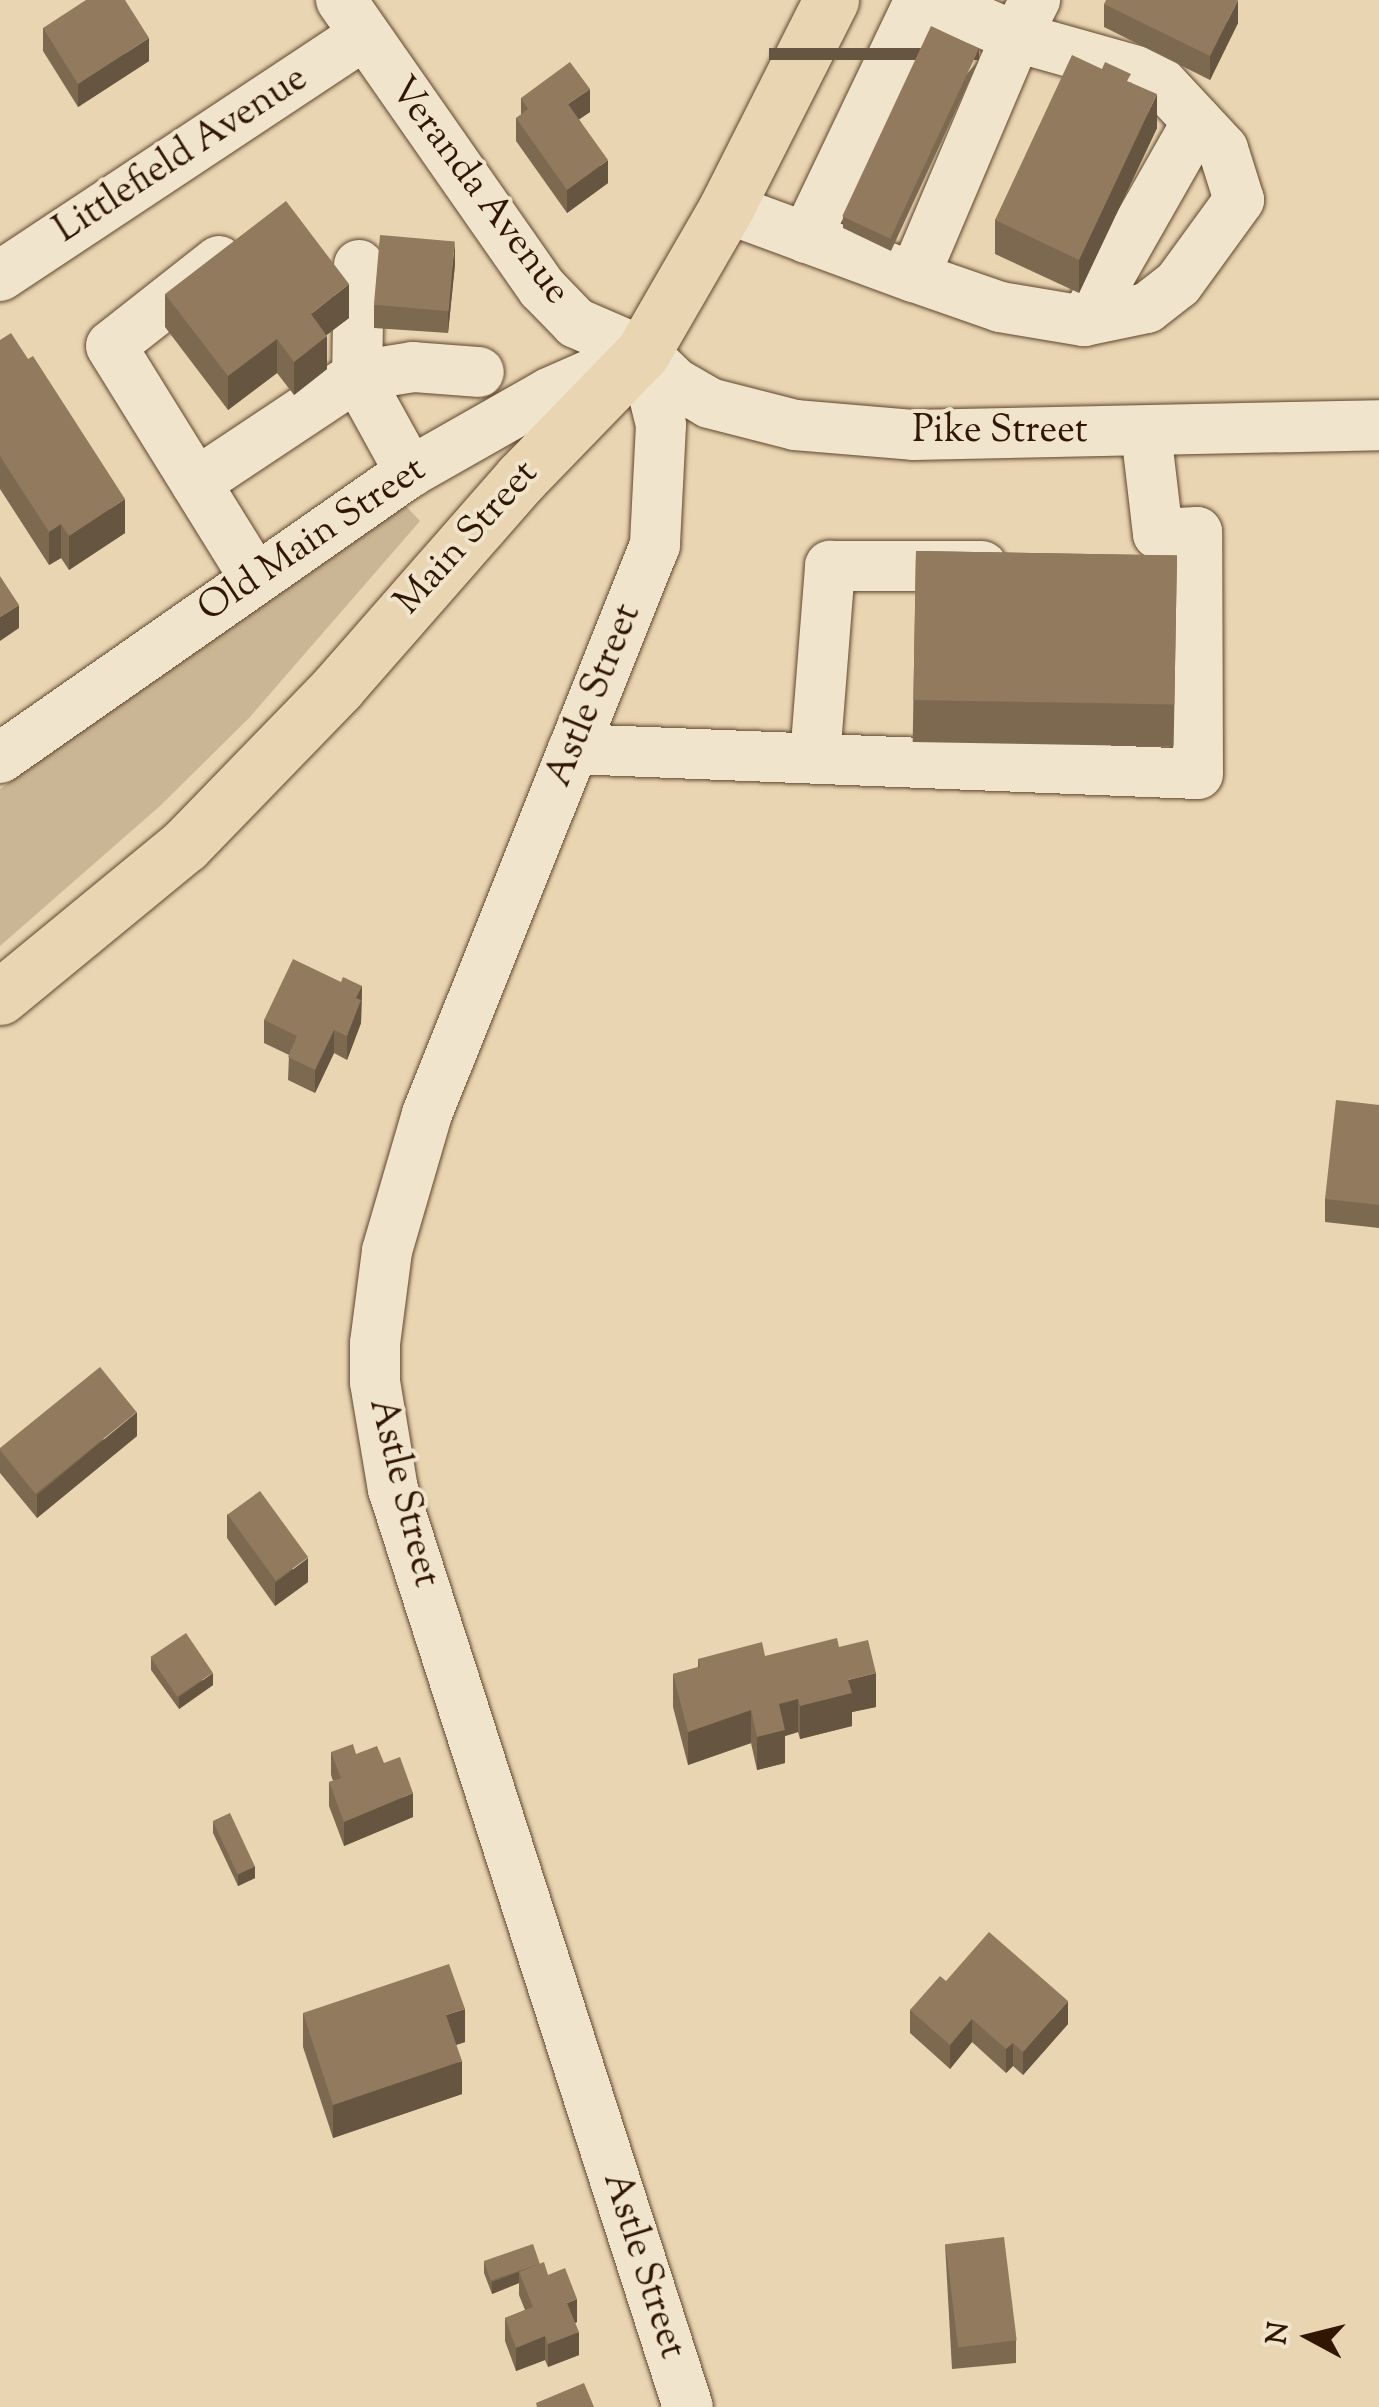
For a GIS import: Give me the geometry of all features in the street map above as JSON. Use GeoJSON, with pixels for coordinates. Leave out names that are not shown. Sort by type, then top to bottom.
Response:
{"type":"FeatureCollection","features":[{"type":"Feature","properties":{"kind":"main road","name":"Main Street"},"geometry":{"type":"LineString","coordinates":[[0,997],[185,845],[338,687],[520,478],[642,352],[726,208],[832,0]]}},
{"type":"Feature","properties":{"kind":"street"},"geometry":{"type":"LineString","coordinates":[[806,238],[920,0]]}},
{"type":"Feature","properties":{"kind":"street"},"geometry":{"type":"LineString","coordinates":[[726,208],[1000,307],[1084,322],[1146,308],[1178,284],[1238,200],[1222,149],[1155,76],[1026,18],[931,0]]}},
{"type":"Feature","properties":{"kind":"street","name":"Littlefield Avenue"},"geometry":{"type":"LineString","coordinates":[[0,276],[352,18]]}},
{"type":"Feature","properties":{"kind":"street","name":"Veranda Avenue"},"geometry":{"type":"LineString","coordinates":[[352,18],[542,288],[576,322],[642,352]]}},
{"type":"Feature","properties":{"kind":"street"},"geometry":{"type":"LineString","coordinates":[[914,277],[1026,18]]}},
{"type":"Feature","properties":{"kind":"street"},"geometry":{"type":"LineString","coordinates":[[1084,322],[1197,122]]}},
{"type":"Feature","properties":{"kind":"street"},"geometry":{"type":"LineString","coordinates":[[240,244],[111,346],[255,578]]}},
{"type":"Feature","properties":{"kind":"street"},"geometry":{"type":"LineString","coordinates":[[359,265],[356,376],[410,472]]}},
{"type":"Feature","properties":{"kind":"street","name":"Pike Street"},"geometry":{"type":"LineString","coordinates":[[642,352],[674,383],[709,403],[795,425],[913,435],[1379,425]]}},
{"type":"Feature","properties":{"kind":"street","name":"Old Main Street"},"geometry":{"type":"LineString","coordinates":[[0,758],[410,472],[549,393],[642,352]]}},
{"type":"Feature","properties":{"kind":"street","name":"Astle Street"},"geometry":{"type":"LineString","coordinates":[[642,352],[662,425],[656,546],[451,1051],[408,1172],[387,1251],[374,1343],[374,1382],[383,1446],[398,1506],[688,2407]]}},
{"type":"Feature","properties":{"kind":"street"},"geometry":{"type":"LineString","coordinates":[[196,483],[356,376],[414,366],[479,372]]}},
{"type":"Feature","properties":{"kind":"street"},"geometry":{"type":"LineString","coordinates":[[573,749],[1198,774],[1197,532],[1142,550],[1146,432]]}},
{"type":"Feature","properties":{"kind":"street"},"geometry":{"type":"LineString","coordinates":[[815,758],[830,566],[1028,566]]}},
{"type":"Feature","properties":{"kind":"shaded area"},"geometry":{"type":"Polygon","coordinates":[[[404,504],[420,521],[249,718],[160,806],[0,946],[0,789],[404,504]]]}},
{"type":"Feature","properties":{"kind":"building"},"geometry":{"type":"Polygon","coordinates":[[[86,0],[125,0],[149,38],[78,84],[43,28],[86,0]]]}},
{"type":"Feature","properties":{"kind":"building"},"geometry":{"type":"Polygon","coordinates":[[[1106,0],[1238,0],[1210,56],[1104,4],[1106,0]]]}},
{"type":"Feature","properties":{"kind":"building"},"geometry":{"type":"Polygon","coordinates":[[[931,26],[979,48],[890,239],[842,216],[931,26]]]}},
{"type":"Feature","properties":{"kind":"building"},"geometry":{"type":"Polygon","coordinates":[[[1072,55],[1102,69],[1105,62],[1131,74],[1127,81],[1157,94],[1079,260],[995,220],[1072,55]]]}},
{"type":"Feature","properties":{"kind":"building"},"geometry":{"type":"Polygon","coordinates":[[[570,62],[590,89],[568,104],[608,160],[567,190],[516,118],[528,109],[521,98],[570,62]]]}},
{"type":"Feature","properties":{"kind":"building"},"geometry":{"type":"Polygon","coordinates":[[[286,201],[349,284],[311,314],[327,336],[294,362],[277,339],[228,376],[165,294],[286,201]]]}},
{"type":"Feature","properties":{"kind":"building"},"geometry":{"type":"Polygon","coordinates":[[[380,235],[455,242],[449,311],[374,305],[380,235]]]}},
{"type":"Feature","properties":{"kind":"building"},"geometry":{"type":"Polygon","coordinates":[[[11,333],[28,359],[33,356],[125,499],[69,536],[61,524],[49,532],[0,456],[0,340],[11,333]]]}},
{"type":"Feature","properties":{"kind":"building"},"geometry":{"type":"Polygon","coordinates":[[[916,551],[1177,556],[1174,705],[913,700],[916,551]]]}},
{"type":"Feature","properties":{"kind":"building"},"geometry":{"type":"Polygon","coordinates":[[[0,576],[19,605],[0,617],[0,576]]]}},
{"type":"Feature","properties":{"kind":"building"},"geometry":{"type":"Polygon","coordinates":[[[293,959],[341,982],[343,977],[362,986],[356,998],[361,1000],[347,1036],[334,1030],[315,1070],[288,1057],[297,1036],[264,1020],[293,959]]]}},
{"type":"Feature","properties":{"kind":"building"},"geometry":{"type":"Polygon","coordinates":[[[1336,1100],[1379,1105],[1379,1205],[1325,1199],[1336,1100]]]}},
{"type":"Feature","properties":{"kind":"building"},"geometry":{"type":"Polygon","coordinates":[[[100,1367],[137,1412],[35,1494],[0,1448],[100,1367]]]}},
{"type":"Feature","properties":{"kind":"building"},"geometry":{"type":"Polygon","coordinates":[[[260,1491],[308,1557],[276,1581],[228,1515],[260,1491]]]}},
{"type":"Feature","properties":{"kind":"building"},"geometry":{"type":"Polygon","coordinates":[[[186,1633],[213,1673],[177,1697],[150,1657],[186,1633]]]}},
{"type":"Feature","properties":{"kind":"building"},"geometry":{"type":"Polygon","coordinates":[[[837,1638],[839,1647],[868,1640],[876,1673],[848,1680],[852,1693],[800,1706],[798,1699],[779,1704],[785,1730],[757,1737],[751,1710],[688,1732],[673,1674],[700,1667],[698,1659],[762,1642],[765,1656],[837,1638]]]}},
{"type":"Feature","properties":{"kind":"building"},"geometry":{"type":"Polygon","coordinates":[[[353,1744],[356,1754],[377,1746],[384,1763],[400,1757],[413,1793],[344,1822],[329,1782],[341,1778],[331,1752],[353,1744]]]}},
{"type":"Feature","properties":{"kind":"building"},"geometry":{"type":"Polygon","coordinates":[[[230,1813],[255,1866],[238,1875],[213,1821],[230,1813]]]}},
{"type":"Feature","properties":{"kind":"building"},"geometry":{"type":"Polygon","coordinates":[[[989,1932],[1068,2001],[1023,2052],[1013,2043],[1006,2049],[972,2019],[950,2045],[910,2010],[940,1976],[946,1981],[989,1932]]]}},
{"type":"Feature","properties":{"kind":"building"},"geometry":{"type":"Polygon","coordinates":[[[449,1964],[465,2009],[446,2015],[462,2061],[333,2105],[303,2013],[449,1964]]]}},
{"type":"Feature","properties":{"kind":"building"},"geometry":{"type":"Polygon","coordinates":[[[1004,2237],[1017,2340],[958,2347],[945,2244],[1004,2237]]]}},
{"type":"Feature","properties":{"kind":"building"},"geometry":{"type":"Polygon","coordinates":[[[533,2244],[540,2264],[491,2281],[484,2261],[533,2244]]]}},
{"type":"Feature","properties":{"kind":"building"},"geometry":{"type":"Polygon","coordinates":[[[544,2262],[548,2275],[565,2268],[577,2299],[567,2303],[579,2332],[548,2344],[545,2336],[516,2348],[505,2318],[533,2307],[519,2272],[544,2262]]]}},
{"type":"Feature","properties":{"kind":"building"},"geometry":{"type":"Polygon","coordinates":[[[584,2383],[594,2407],[537,2407],[536,2403],[584,2383]]]}}]}
